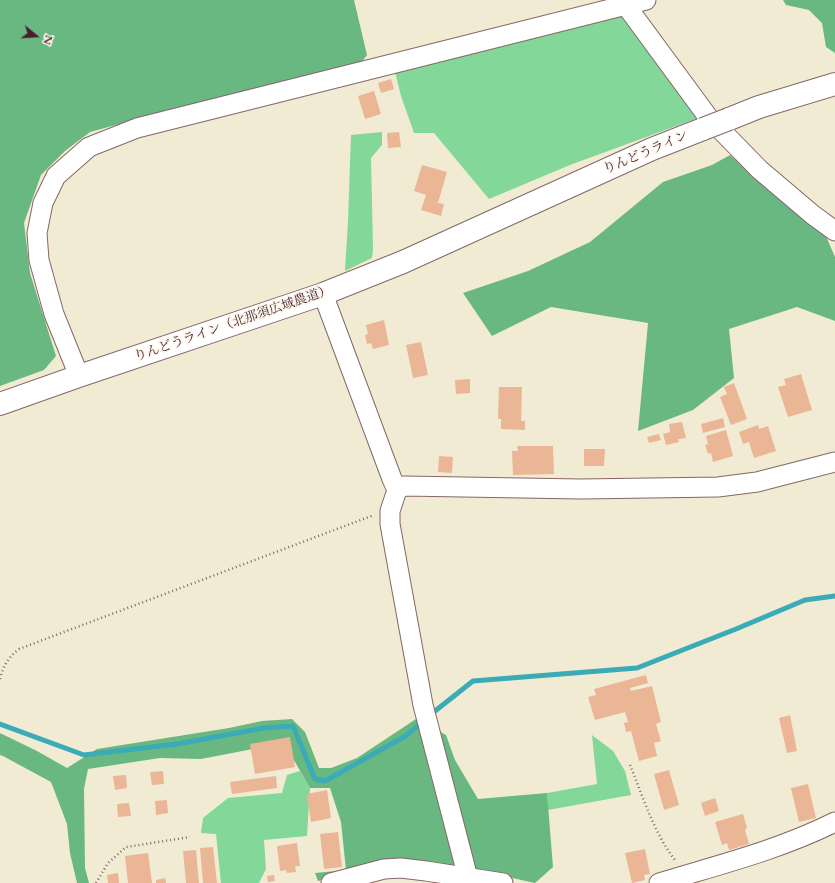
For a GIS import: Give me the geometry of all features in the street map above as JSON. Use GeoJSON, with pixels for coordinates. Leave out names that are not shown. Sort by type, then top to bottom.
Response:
{"type":"FeatureCollection","features":[{"type":"Feature","properties":{"kind":"street"},"geometry":{"type":"LineString","coordinates":[[79,376],[52,307],[39,260],[37,233],[43,203],[56,176],[89,147],[137,128],[624,3],[646,0]]}},
{"type":"Feature","properties":{"kind":"street"},"geometry":{"type":"LineString","coordinates":[[624,3],[708,117],[760,170],[813,215],[835,231]]}},
{"type":"Feature","properties":{"kind":"street","name":"りんどうライン"},"geometry":{"type":"LineString","coordinates":[[462,235],[652,149],[759,107],[835,84]]}},
{"type":"Feature","properties":{"kind":"street","name":"りんどうライン（北那須広域農道）"},"geometry":{"type":"LineString","coordinates":[[0,404],[323,294],[403,262],[462,235]]}},
{"type":"Feature","properties":{"kind":"street"},"geometry":{"type":"LineString","coordinates":[[323,294],[397,490]]}},
{"type":"Feature","properties":{"kind":"street"},"geometry":{"type":"LineString","coordinates":[[468,878],[422,705],[390,524],[390,511],[397,490],[404,486],[581,488],[718,487],[757,482],[835,462]]}},
{"type":"Feature","properties":{"kind":"street"},"geometry":{"type":"LineString","coordinates":[[659,883],[785,844],[835,822]]}},
{"type":"Feature","properties":{"kind":"street"},"geometry":{"type":"LineString","coordinates":[[331,883],[384,869],[401,868],[503,883]]}},
{"type":"Feature","properties":{"kind":"path"},"geometry":{"type":"LineString","coordinates":[[0,679],[2,669],[10,656],[19,649],[370,516],[390,511]]}},
{"type":"Feature","properties":{"kind":"path"},"geometry":{"type":"LineString","coordinates":[[630,766],[654,824],[669,851],[687,874]]}},
{"type":"Feature","properties":{"kind":"path"},"geometry":{"type":"LineString","coordinates":[[96,883],[108,863],[126,847],[190,837]]}},
{"type":"Feature","properties":{"kind":"green space"},"geometry":{"type":"Polygon","coordinates":[[[0,0],[354,0],[367,55],[360,64],[90,132],[65,151],[41,175],[24,223],[30,273],[56,356],[44,370],[0,386],[0,0]]]}},
{"type":"Feature","properties":{"kind":"green space"},"geometry":{"type":"Polygon","coordinates":[[[783,0],[835,0],[835,53],[826,47],[822,23],[809,10],[786,5],[783,0]]]}},
{"type":"Feature","properties":{"kind":"green space"},"geometry":{"type":"Polygon","coordinates":[[[621,16],[698,118],[570,165],[489,199],[434,133],[414,133],[401,96],[395,72],[477,49],[621,16]]]}},
{"type":"Feature","properties":{"kind":"green space"},"geometry":{"type":"Polygon","coordinates":[[[382,132],[382,145],[371,158],[372,258],[345,271],[351,135],[382,132]]]}},
{"type":"Feature","properties":{"kind":"green space"},"geometry":{"type":"Polygon","coordinates":[[[730,155],[825,234],[835,257],[835,321],[797,307],[729,329],[734,378],[693,410],[638,431],[648,323],[551,307],[492,336],[463,293],[528,271],[590,242],[663,182],[712,165],[730,155]]]}},
{"type":"Feature","properties":{"kind":"green space"},"geometry":{"type":"Polygon","coordinates":[[[292,719],[305,732],[319,768],[331,768],[357,758],[416,719],[446,735],[455,760],[478,799],[547,793],[553,867],[535,883],[485,872],[400,863],[318,881],[315,873],[346,870],[341,822],[330,788],[310,788],[284,743],[201,759],[160,758],[88,769],[84,789],[85,868],[89,883],[77,883],[70,853],[67,824],[51,782],[0,755],[0,733],[67,768],[97,749],[229,728],[262,721],[292,719]]]}},
{"type":"Feature","properties":{"kind":"green space"},"geometry":{"type":"Polygon","coordinates":[[[592,735],[613,751],[625,771],[631,795],[548,810],[547,793],[597,784],[592,735]]]}},
{"type":"Feature","properties":{"kind":"green space"},"geometry":{"type":"Polygon","coordinates":[[[300,771],[310,788],[307,836],[264,840],[266,869],[259,883],[221,883],[216,834],[201,833],[203,818],[228,798],[282,793],[287,775],[300,771]]]}},
{"type":"Feature","properties":{"kind":"building"},"geometry":{"type":"Polygon","coordinates":[[[391,79],[394,89],[381,93],[378,83],[391,79]]]}},
{"type":"Feature","properties":{"kind":"building"},"geometry":{"type":"Polygon","coordinates":[[[374,91],[381,114],[365,119],[358,96],[374,91]]]}},
{"type":"Feature","properties":{"kind":"building"},"geometry":{"type":"Polygon","coordinates":[[[399,132],[401,147],[388,148],[387,133],[399,132]]]}},
{"type":"Feature","properties":{"kind":"building"},"geometry":{"type":"Polygon","coordinates":[[[422,165],[447,172],[438,203],[444,204],[441,216],[421,210],[426,195],[414,191],[422,165]]]}},
{"type":"Feature","properties":{"kind":"building"},"geometry":{"type":"Polygon","coordinates":[[[384,320],[389,345],[373,349],[371,343],[367,344],[365,335],[368,334],[366,325],[384,320]]]}},
{"type":"Feature","properties":{"kind":"building"},"geometry":{"type":"Polygon","coordinates":[[[421,342],[428,375],[413,378],[406,345],[421,342]]]}},
{"type":"Feature","properties":{"kind":"building"},"geometry":{"type":"Polygon","coordinates":[[[801,374],[812,410],[788,417],[778,387],[786,385],[784,379],[801,374]]]}},
{"type":"Feature","properties":{"kind":"building"},"geometry":{"type":"Polygon","coordinates":[[[470,379],[470,393],[456,394],[455,380],[470,379]]]}},
{"type":"Feature","properties":{"kind":"building"},"geometry":{"type":"Polygon","coordinates":[[[734,383],[747,419],[731,425],[720,397],[727,394],[724,387],[734,383]]]}},
{"type":"Feature","properties":{"kind":"building"},"geometry":{"type":"Polygon","coordinates":[[[499,387],[522,387],[521,421],[525,421],[525,430],[501,429],[501,419],[498,419],[499,387]]]}},
{"type":"Feature","properties":{"kind":"building"},"geometry":{"type":"Polygon","coordinates":[[[723,418],[725,427],[703,433],[701,424],[723,418]]]}},
{"type":"Feature","properties":{"kind":"building"},"geometry":{"type":"Polygon","coordinates":[[[682,422],[686,438],[678,439],[679,442],[666,445],[663,434],[670,432],[669,424],[682,422]]]}},
{"type":"Feature","properties":{"kind":"building"},"geometry":{"type":"Polygon","coordinates":[[[758,425],[759,429],[768,426],[776,451],[754,458],[749,442],[743,444],[739,432],[758,425]]]}},
{"type":"Feature","properties":{"kind":"building"},"geometry":{"type":"Polygon","coordinates":[[[726,430],[733,456],[713,462],[711,453],[708,454],[705,445],[708,444],[706,436],[726,430]]]}},
{"type":"Feature","properties":{"kind":"building"},"geometry":{"type":"Polygon","coordinates":[[[659,434],[661,440],[649,443],[647,437],[659,434]]]}},
{"type":"Feature","properties":{"kind":"building"},"geometry":{"type":"Polygon","coordinates":[[[517,446],[553,446],[554,474],[513,475],[512,451],[518,451],[517,446]]]}},
{"type":"Feature","properties":{"kind":"building"},"geometry":{"type":"Polygon","coordinates":[[[584,449],[605,449],[604,466],[584,466],[584,449]]]}},
{"type":"Feature","properties":{"kind":"building"},"geometry":{"type":"Polygon","coordinates":[[[439,456],[453,457],[452,473],[438,472],[439,456]]]}},
{"type":"Feature","properties":{"kind":"building"},"geometry":{"type":"Polygon","coordinates":[[[646,675],[648,683],[630,688],[631,691],[652,686],[661,722],[656,724],[661,741],[654,743],[657,756],[639,761],[631,731],[626,732],[624,723],[628,722],[625,712],[595,720],[588,697],[596,695],[594,689],[646,675]]]}},
{"type":"Feature","properties":{"kind":"building"},"geometry":{"type":"Polygon","coordinates":[[[790,715],[797,751],[787,753],[779,718],[790,715]]]}},
{"type":"Feature","properties":{"kind":"building"},"geometry":{"type":"Polygon","coordinates":[[[290,737],[295,767],[255,774],[250,744],[290,737]]]}},
{"type":"Feature","properties":{"kind":"building"},"geometry":{"type":"Polygon","coordinates":[[[669,770],[679,805],[664,810],[654,774],[669,770]]]}},
{"type":"Feature","properties":{"kind":"building"},"geometry":{"type":"Polygon","coordinates":[[[163,771],[164,784],[152,785],[150,772],[163,771]]]}},
{"type":"Feature","properties":{"kind":"building"},"geometry":{"type":"Polygon","coordinates":[[[126,775],[127,788],[115,790],[113,776],[126,775]]]}},
{"type":"Feature","properties":{"kind":"building"},"geometry":{"type":"Polygon","coordinates":[[[276,776],[277,788],[232,794],[230,782],[276,776]]]}},
{"type":"Feature","properties":{"kind":"building"},"geometry":{"type":"Polygon","coordinates":[[[808,784],[816,818],[799,822],[791,788],[808,784]]]}},
{"type":"Feature","properties":{"kind":"building"},"geometry":{"type":"Polygon","coordinates":[[[327,790],[331,818],[311,822],[307,794],[327,790]]]}},
{"type":"Feature","properties":{"kind":"building"},"geometry":{"type":"Polygon","coordinates":[[[715,798],[719,811],[705,816],[701,803],[715,798]]]}},
{"type":"Feature","properties":{"kind":"building"},"geometry":{"type":"Polygon","coordinates":[[[167,800],[168,813],[156,815],[155,801],[167,800]]]}},
{"type":"Feature","properties":{"kind":"building"},"geometry":{"type":"Polygon","coordinates":[[[129,803],[131,816],[118,817],[117,804],[129,803]]]}},
{"type":"Feature","properties":{"kind":"building"},"geometry":{"type":"Polygon","coordinates":[[[743,814],[749,844],[729,850],[727,843],[722,845],[715,822],[743,814]]]}},
{"type":"Feature","properties":{"kind":"building"},"geometry":{"type":"Polygon","coordinates":[[[338,832],[342,867],[324,869],[320,834],[338,832]]]}},
{"type":"Feature","properties":{"kind":"building"},"geometry":{"type":"Polygon","coordinates":[[[297,843],[300,866],[295,866],[296,872],[287,873],[286,870],[280,871],[277,846],[297,843]]]}},
{"type":"Feature","properties":{"kind":"building"},"geometry":{"type":"Polygon","coordinates":[[[213,847],[217,883],[203,883],[200,848],[213,847]]]}},
{"type":"Feature","properties":{"kind":"building"},"geometry":{"type":"Polygon","coordinates":[[[645,849],[650,874],[644,875],[645,880],[632,883],[625,853],[645,849]]]}},
{"type":"Feature","properties":{"kind":"building"},"geometry":{"type":"Polygon","coordinates":[[[196,850],[199,883],[186,883],[183,851],[196,850]]]}},
{"type":"Feature","properties":{"kind":"building"},"geometry":{"type":"Polygon","coordinates":[[[148,853],[152,883],[128,883],[125,856],[148,853]]]}},
{"type":"Feature","properties":{"kind":"building"},"geometry":{"type":"Polygon","coordinates":[[[118,873],[119,883],[108,883],[107,875],[118,873]]]}},
{"type":"Feature","properties":{"kind":"building"},"geometry":{"type":"Polygon","coordinates":[[[274,875],[275,881],[268,882],[267,876],[274,875]]]}},
{"type":"Feature","properties":{"kind":"building"},"geometry":{"type":"Polygon","coordinates":[[[165,878],[166,883],[156,883],[156,880],[165,878]]]}},
{"type":"Feature","properties":{"kind":"waterway"},"geometry":{"type":"LineString","coordinates":[[430,715],[473,681],[637,668],[805,600],[835,596]]}},
{"type":"Feature","properties":{"kind":"waterway"},"geometry":{"type":"LineString","coordinates":[[0,724],[84,755],[177,744],[264,728],[293,726],[315,779],[325,781],[404,737],[423,722]]}}]}
